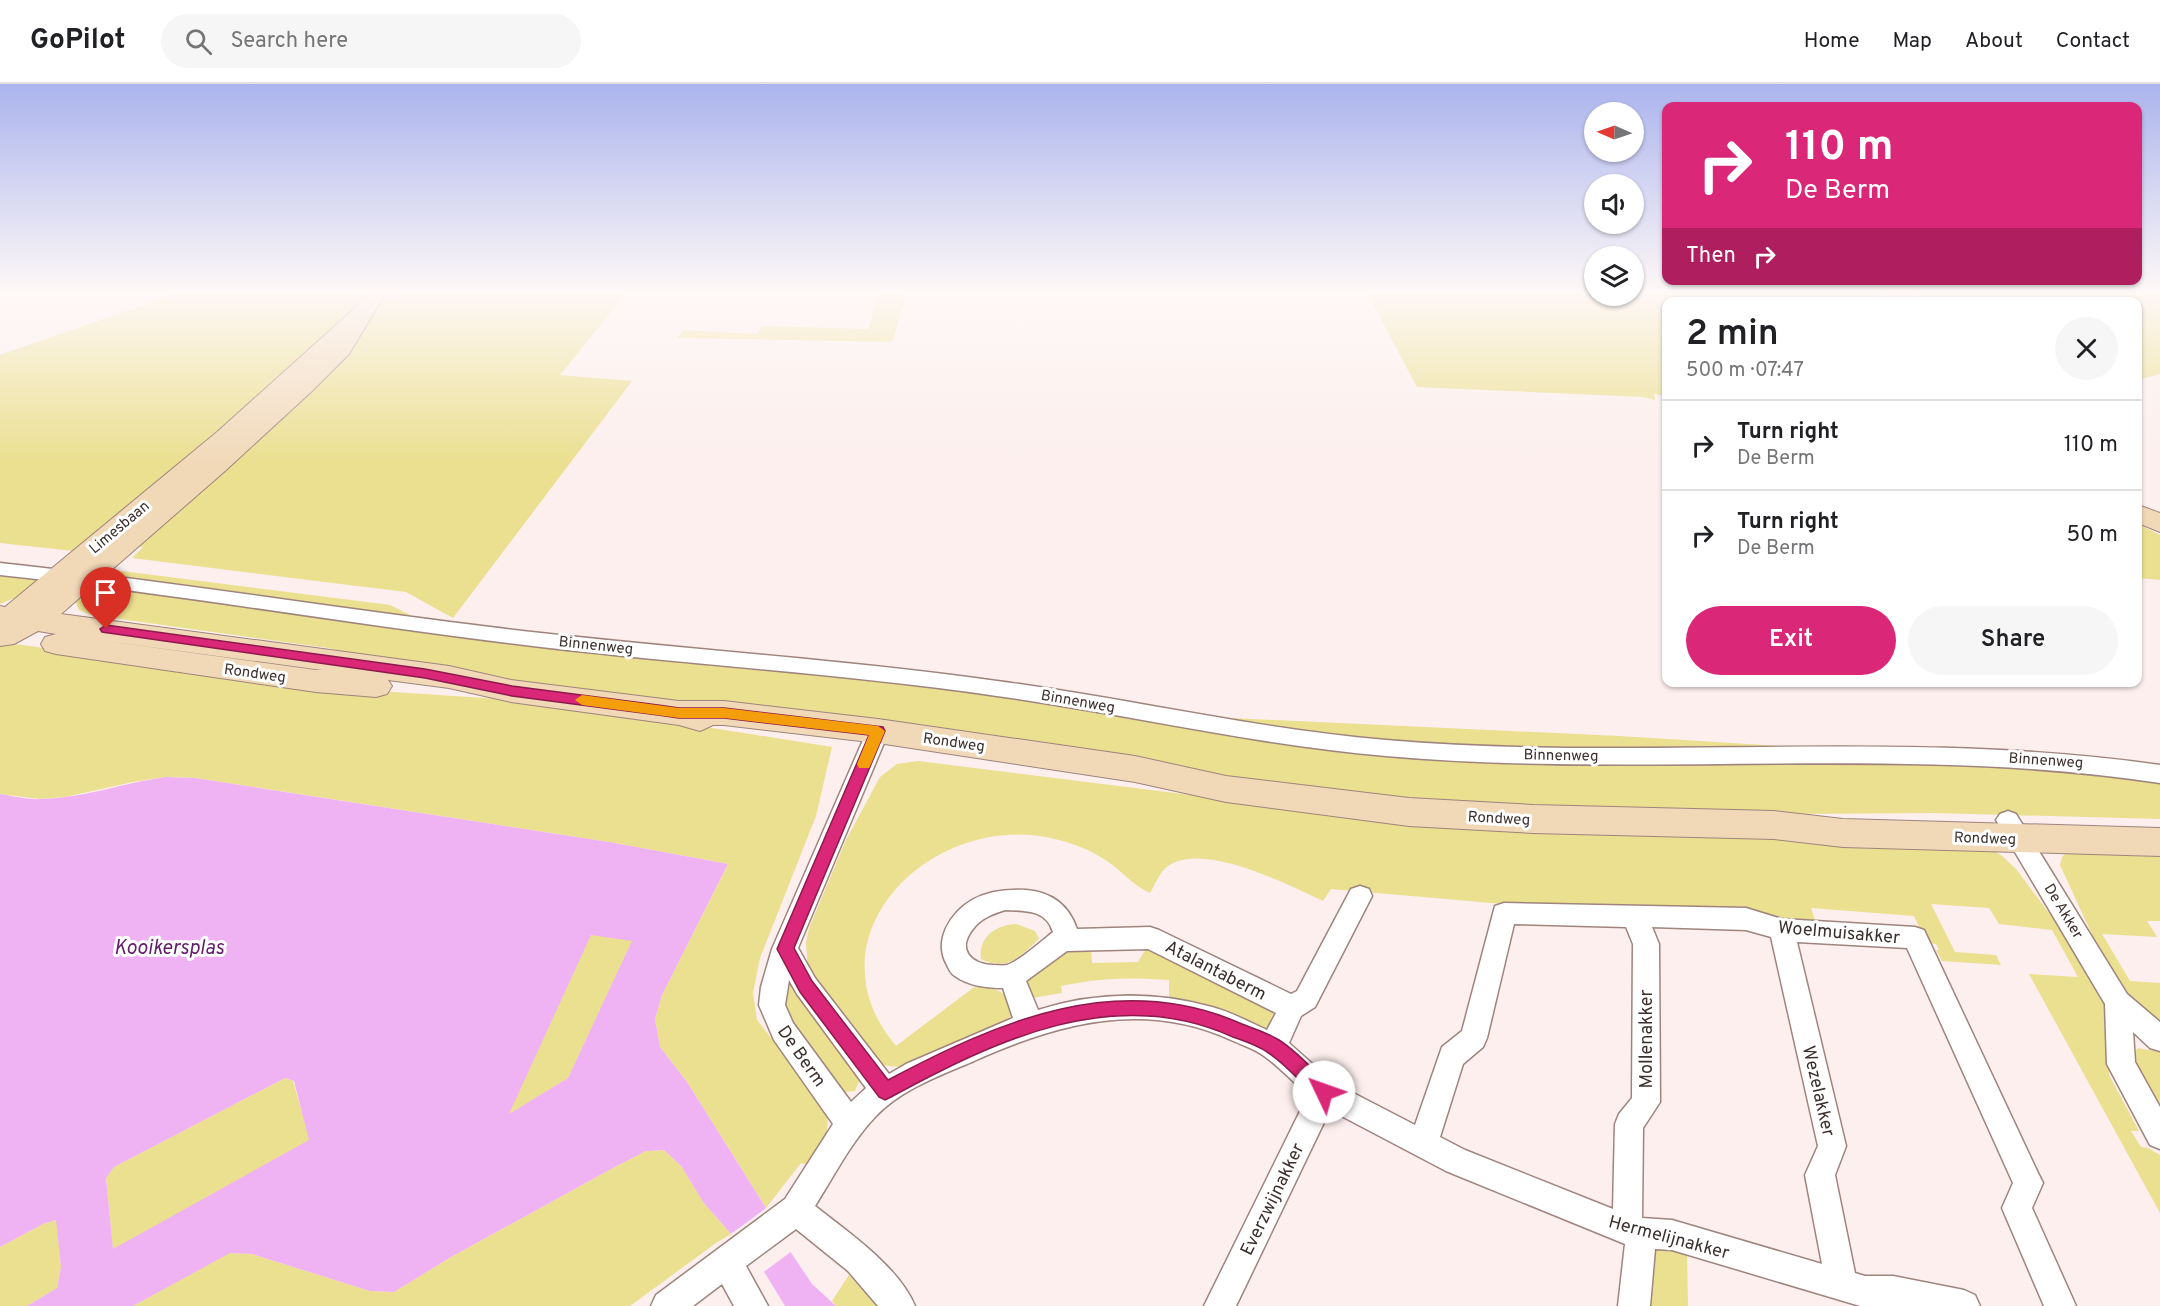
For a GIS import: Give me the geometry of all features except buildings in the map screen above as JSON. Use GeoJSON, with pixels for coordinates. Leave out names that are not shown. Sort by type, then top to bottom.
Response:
{"type":"FeatureCollection","features":[{"type":"Feature","properties":{"kind":"main road","name":"Limesbaan"},"geometry":{"type":"LineString","coordinates":[[10,625],[304,386],[342,348]]}},
{"type":"Feature","properties":{"kind":"main road"},"geometry":{"type":"LineString","coordinates":[[2142,515],[2160,524]]}},
{"type":"Feature","properties":{"kind":"main road","name":"Rondweg"},"geometry":{"type":"LineString","coordinates":[[10,625],[339,684],[440,690],[512,691],[679,713],[720,724],[1135,769],[1226,789],[1356,806],[1461,816],[1774,825],[1843,833],[2160,825]]}},
{"type":"Feature","properties":{"kind":"main road","name":"Rondweg"},"geometry":{"type":"LineString","coordinates":[[2014,830],[2160,842]]}},
{"type":"Feature","properties":{"kind":"street","name":"Binnenweg"},"geometry":{"type":"LineString","coordinates":[[0,569],[87,564],[541,640],[899,675],[1059,697],[1283,735],[1386,748],[1556,756],[1970,755],[2045,759],[2160,774]]}},
{"type":"Feature","properties":{"kind":"street","name":"De Berm"},"geometry":{"type":"LineString","coordinates":[[867,1106],[776,1019],[772,1005],[774,987],[785,949],[875,739]]}},
{"type":"Feature","properties":{"kind":"street","name":"De Akker"},"geometry":{"type":"LineString","coordinates":[[2014,830],[2118,1002],[2160,1040]]}},
{"type":"Feature","properties":{"kind":"street"},"geometry":{"type":"LineString","coordinates":[[1273,1046],[1292,1008],[1306,999],[1360,896]]}},
{"type":"Feature","properties":{"kind":"street"},"geometry":{"type":"LineString","coordinates":[[1028,1025],[1024,1007],[1011,977],[981,976],[964,969],[954,959],[951,952],[952,942],[963,921],[970,914],[988,903],[1007,899],[1039,902],[1057,913],[1063,920],[1067,939]]}},
{"type":"Feature","properties":{"kind":"street","name":"Woelmuisakker"},"geometry":{"type":"LineString","coordinates":[[1423,1144],[1452,1056],[1474,1038],[1504,913],[1746,920],[1782,930],[1915,938],[2028,1183],[2017,1208],[2060,1306]]}},
{"type":"Feature","properties":{"kind":"street","name":"Mollenakker"},"geometry":{"type":"LineString","coordinates":[[1634,1306],[1634,1232],[1629,1124],[1646,1102],[1646,944],[1635,917]]}},
{"type":"Feature","properties":{"kind":"street","name":"Wezelakker"},"geometry":{"type":"LineString","coordinates":[[1782,930],[1832,1146],[1820,1175],[1842,1287]]}},
{"type":"Feature","properties":{"kind":"street","name":"Atalantaberm"},"geometry":{"type":"LineString","coordinates":[[1011,977],[1057,942],[1067,939],[1125,937],[1154,939],[1292,1008]]}},
{"type":"Feature","properties":{"kind":"street"},"geometry":{"type":"LineString","coordinates":[[785,949],[867,1106]]}},
{"type":"Feature","properties":{"kind":"street","name":"De Akker"},"geometry":{"type":"LineString","coordinates":[[2118,1002],[2121,1064],[2160,1135]]}},
{"type":"Feature","properties":{"kind":"street"},"geometry":{"type":"LineString","coordinates":[[667,1306],[786,1217],[867,1106],[926,1069],[1028,1025],[1059,1016],[1111,1007],[1164,1008],[1213,1019],[1273,1046],[1324,1092]]}},
{"type":"Feature","properties":{"kind":"street","name":"Hermelijnakker"},"geometry":{"type":"LineString","coordinates":[[1324,1092],[1456,1161],[1634,1232],[1672,1235],[1842,1287],[1865,1292],[1893,1292],[1964,1306]]}},
{"type":"Feature","properties":{"kind":"street","name":"Everzwijnakker"},"geometry":{"type":"LineString","coordinates":[[1220,1306],[1324,1092]]}},
{"type":"Feature","properties":{"kind":"street"},"geometry":{"type":"LineString","coordinates":[[786,1217],[831,1235],[859,1260],[899,1306]]}},
{"type":"Feature","properties":{"kind":"street"},"geometry":{"type":"LineString","coordinates":[[734,1256],[752,1306]]}},
{"type":"Feature","properties":{"kind":"shaded area"},"geometry":{"type":"Polygon","coordinates":[[[20,348],[316,348],[73,551],[0,543],[0,355],[20,348]]]}},
{"type":"Feature","properties":{"kind":"shaded area"},"geometry":{"type":"Polygon","coordinates":[[[339,348],[582,348],[560,375],[632,381],[453,618],[406,592],[132,558],[143,547],[134,545],[339,348]]]}},
{"type":"Feature","properties":{"kind":"shaded area"},"geometry":{"type":"Polygon","coordinates":[[[1396,348],[1662,348],[1662,395],[1654,394],[1655,400],[1643,397],[1417,387],[1396,348]]]}},
{"type":"Feature","properties":{"kind":"shaded area"},"geometry":{"type":"Polygon","coordinates":[[[2142,348],[2160,348],[2160,374],[2142,379],[2142,348]]]}},
{"type":"Feature","properties":{"kind":"shaded area"},"geometry":{"type":"Polygon","coordinates":[[[2142,526],[2160,535],[2160,580],[2142,578],[2142,526]]]}},
{"type":"Feature","properties":{"kind":"shaded area"},"geometry":{"type":"Polygon","coordinates":[[[114,570],[390,605],[414,617],[107,577],[114,570]]]}},
{"type":"Feature","properties":{"kind":"shaded area"},"geometry":{"type":"Polygon","coordinates":[[[0,575],[46,579],[24,594],[0,604],[0,575]]]}},
{"type":"Feature","properties":{"kind":"shaded area"},"geometry":{"type":"Polygon","coordinates":[[[85,583],[988,694],[1129,715],[1620,764],[1883,761],[2095,773],[2160,784],[2160,819],[1935,813],[1790,814],[1422,803],[416,667],[328,648],[91,615],[79,610],[75,601],[85,583]]]}},
{"type":"Feature","properties":{"kind":"shaded area"},"geometry":{"type":"Polygon","coordinates":[[[0,642],[346,689],[501,699],[631,715],[832,747],[816,816],[760,958],[753,993],[757,1020],[825,1106],[827,1130],[814,1159],[809,1166],[801,1163],[766,1208],[687,1082],[660,1047],[655,1019],[662,995],[728,864],[609,842],[195,778],[165,777],[65,797],[39,799],[0,794],[0,642]]]}},
{"type":"Feature","properties":{"kind":"shaded area"},"geometry":{"type":"Polygon","coordinates":[[[1230,718],[1619,736],[1812,748],[1583,753],[1341,738],[1231,723],[1230,718]]]}},
{"type":"Feature","properties":{"kind":"shaded area"},"geometry":{"type":"Polygon","coordinates":[[[918,761],[1264,804],[1696,834],[1988,848],[2001,855],[2016,869],[2071,942],[2106,1004],[2109,1017],[2109,1075],[2139,1131],[2131,1131],[2141,1147],[2160,1155],[2160,1213],[2029,974],[2078,977],[2052,930],[1999,924],[1989,908],[1931,904],[1955,952],[1996,955],[2001,965],[1942,961],[1936,950],[1939,950],[1936,944],[1927,943],[1914,916],[1811,908],[1816,923],[1527,906],[1331,889],[1323,901],[1246,868],[1202,859],[1184,860],[1168,866],[1150,893],[1135,884],[1106,860],[1078,846],[1039,836],[995,836],[954,847],[919,868],[890,896],[871,930],[865,967],[872,1006],[896,1046],[973,988],[990,987],[1007,995],[1013,1015],[1008,1018],[1009,1020],[912,1064],[900,1067],[881,1065],[808,971],[806,943],[809,928],[846,840],[880,777],[897,764],[918,761]]]}},
{"type":"Feature","properties":{"kind":"shaded area"},"geometry":{"type":"Polygon","coordinates":[[[2160,848],[2160,921],[2147,921],[2157,937],[2102,934],[2130,981],[2160,983],[2160,1032],[2135,1009],[2101,954],[2060,865],[2062,857],[2068,851],[2160,848]]]}},
{"type":"Feature","properties":{"kind":"shaded area"},"geometry":{"type":"Polygon","coordinates":[[[1016,924],[1035,931],[1039,939],[1012,961],[998,964],[981,959],[982,944],[990,934],[1002,927],[1016,924]]]}},
{"type":"Feature","properties":{"kind":"shaded area"},"geometry":{"type":"Polygon","coordinates":[[[591,934],[633,940],[568,1078],[508,1115],[591,934]]]}},
{"type":"Feature","properties":{"kind":"shaded area"},"geometry":{"type":"Polygon","coordinates":[[[1147,947],[1275,1011],[1268,1028],[1264,1029],[1192,1002],[1169,997],[1169,980],[1128,978],[1088,981],[1061,986],[1062,993],[1032,998],[1027,978],[1060,950],[1091,949],[1092,963],[1138,962],[1147,947]]]}},
{"type":"Feature","properties":{"kind":"shaded area"},"geometry":{"type":"Polygon","coordinates":[[[789,977],[856,1069],[859,1082],[855,1091],[845,1092],[834,1086],[786,1019],[782,979],[789,977]]]}},
{"type":"Feature","properties":{"kind":"shaded area"},"geometry":{"type":"Polygon","coordinates":[[[2138,1048],[2160,1052],[2160,1120],[2129,1057],[2138,1048]]]}},
{"type":"Feature","properties":{"kind":"shaded area"},"geometry":{"type":"Polygon","coordinates":[[[285,1078],[293,1081],[310,1140],[113,1250],[106,1177],[114,1167],[285,1078]]]}},
{"type":"Feature","properties":{"kind":"shaded area"},"geometry":{"type":"Polygon","coordinates":[[[664,1150],[682,1167],[703,1202],[731,1234],[630,1306],[133,1306],[229,1253],[252,1254],[370,1291],[394,1292],[451,1257],[611,1169],[646,1151],[664,1150]]]}},
{"type":"Feature","properties":{"kind":"shaded area"},"geometry":{"type":"Polygon","coordinates":[[[57,1220],[61,1267],[57,1288],[27,1306],[0,1306],[0,1247],[43,1224],[57,1220]]]}},
{"type":"Feature","properties":{"kind":"shaded area"},"geometry":{"type":"Polygon","coordinates":[[[1659,1248],[1687,1250],[1688,1306],[1648,1306],[1654,1253],[1659,1248]]]}},
{"type":"Feature","properties":{"kind":"shaded area"},"geometry":{"type":"Polygon","coordinates":[[[849,1275],[877,1306],[836,1306],[832,1301],[849,1275]]]}},
{"type":"Feature","properties":{"kind":"water","name":"Kooikersplas"},"geometry":{"type":"Polygon","coordinates":[[[165,777],[195,778],[609,842],[728,864],[662,995],[655,1019],[660,1047],[687,1082],[766,1208],[763,1211],[812,1284],[836,1306],[785,1306],[738,1229],[731,1234],[703,1202],[682,1167],[664,1150],[646,1151],[611,1169],[451,1257],[394,1292],[370,1291],[252,1254],[230,1253],[133,1306],[27,1306],[57,1288],[61,1267],[56,1220],[43,1224],[0,1247],[0,794],[31,799],[57,798],[165,777]],[[591,935],[509,1114],[568,1078],[632,941],[591,935]],[[285,1078],[114,1167],[106,1178],[113,1249],[309,1140],[294,1081],[285,1078]]]}},
{"type":"Feature","properties":{"kind":"pier"},"geometry":{"type":"Polygon","coordinates":[[[766,1208],[792,1251],[761,1274],[737,1233],[733,1237],[731,1234],[766,1208]]]}},
{"type":"Feature","properties":{"kind":"slow traffic"},"geometry":{"type":"LineString","coordinates":[[582,700],[679,713],[724,713],[878,731],[864,764]]}},
{"type":"Feature","properties":{"kind":"route"},"geometry":{"type":"LineString","coordinates":[[106,629],[449,677],[512,691],[679,713],[724,713],[878,731],[785,949],[806,986],[885,1091],[935,1064],[1028,1025],[1089,1011],[1132,1006],[1164,1008],[1213,1019],[1273,1046],[1324,1092]]}}]}
